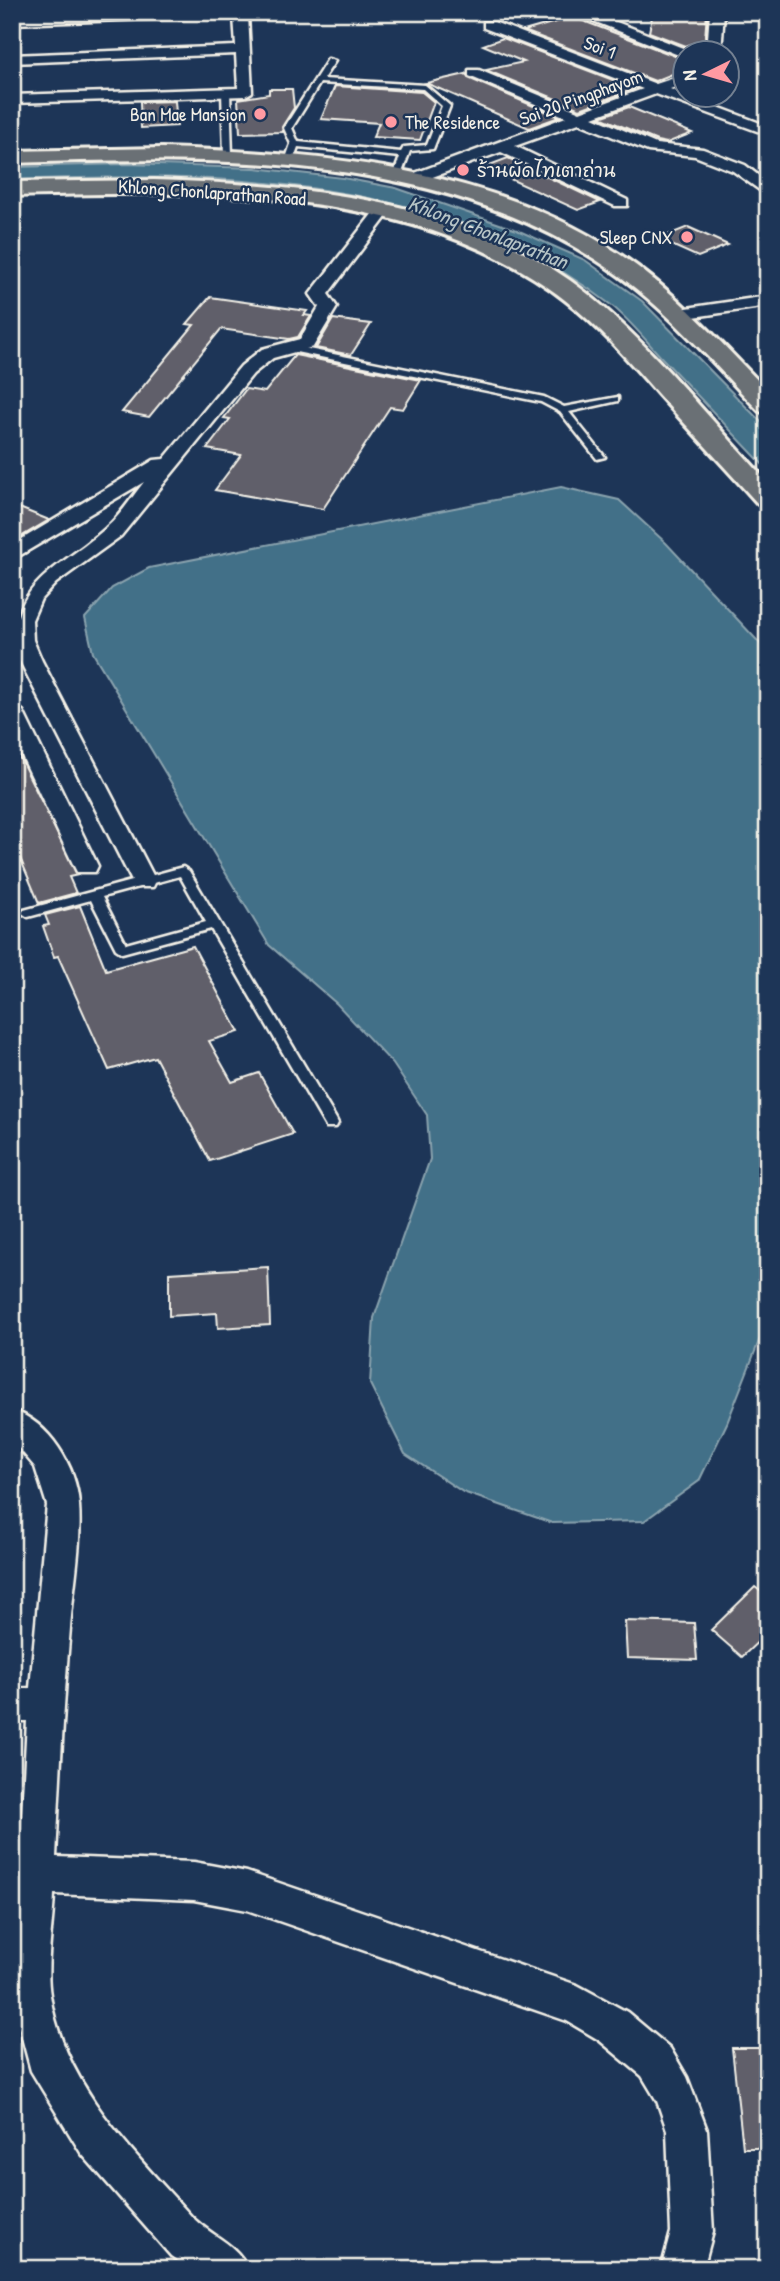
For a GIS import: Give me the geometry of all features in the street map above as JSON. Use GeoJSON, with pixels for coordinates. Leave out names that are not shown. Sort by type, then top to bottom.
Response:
{"type":"FeatureCollection","features":[{"type":"Feature","properties":{"kind":"main road","name":"Khlong Chonlaprathan Road"},"geometry":{"type":"LineString","coordinates":[[12,157],[292,153],[404,170],[563,233],[605,255],[680,314],[768,406]]}},
{"type":"Feature","properties":{"kind":"main road","name":"Khlong Chonlaprathan Road"},"geometry":{"type":"LineString","coordinates":[[13,192],[106,186],[218,189],[307,198],[383,212],[434,226],[486,245],[569,291],[599,316],[768,498]]}},
{"type":"Feature","properties":{"kind":"street"},"geometry":{"type":"LineString","coordinates":[[12,20],[54,16],[243,12],[246,92],[12,99]]}},
{"type":"Feature","properties":{"kind":"street"},"geometry":{"type":"LineString","coordinates":[[578,12],[672,48]]}},
{"type":"Feature","properties":{"kind":"street"},"geometry":{"type":"LineString","coordinates":[[630,32],[632,12]]}},
{"type":"Feature","properties":{"kind":"street"},"geometry":{"type":"LineString","coordinates":[[715,38],[717,12]]}},
{"type":"Feature","properties":{"kind":"street","name":"Soi 1"},"geometry":{"type":"LineString","coordinates":[[489,25],[766,131]]}},
{"type":"Feature","properties":{"kind":"street"},"geometry":{"type":"LineString","coordinates":[[12,58],[243,50]]}},
{"type":"Feature","properties":{"kind":"street"},"geometry":{"type":"LineString","coordinates":[[474,74],[653,148],[698,152],[739,167],[768,191]]}},
{"type":"Feature","properties":{"kind":"street","name":"Soi 20 Pingphayom"},"geometry":{"type":"LineString","coordinates":[[404,170],[502,146],[585,118],[672,84]]}},
{"type":"Feature","properties":{"kind":"street"},"geometry":{"type":"LineString","coordinates":[[725,132],[747,124]]}},
{"type":"Feature","properties":{"kind":"street"},"geometry":{"type":"LineString","coordinates":[[682,149],[704,141]]}},
{"type":"Feature","properties":{"kind":"street"},"geometry":{"type":"LineString","coordinates":[[502,146],[621,203]]}},
{"type":"Feature","properties":{"kind":"street"},"geometry":{"type":"LineString","coordinates":[[144,881],[22,640],[21,620],[32,597],[40,588],[114,532],[247,370],[268,353],[294,349],[307,343],[326,315],[328,307],[319,295],[383,212]]}},
{"type":"Feature","properties":{"kind":"street"},"geometry":{"type":"LineString","coordinates":[[680,314],[768,301]]}},
{"type":"Feature","properties":{"kind":"street"},"geometry":{"type":"LineString","coordinates":[[12,554],[179,453]]}},
{"type":"Feature","properties":{"kind":"street"},"geometry":{"type":"LineString","coordinates":[[12,711],[86,866]]}},
{"type":"Feature","properties":{"kind":"street"},"geometry":{"type":"LineString","coordinates":[[12,1423],[41,1449],[58,1476],[63,1505],[29,1704],[36,1875],[21,2002],[51,2071],[95,2139],[186,2241],[227,2269]]}},
{"type":"Feature","properties":{"kind":"street"},"geometry":{"type":"LineString","coordinates":[[36,1875],[194,1881],[247,1891],[577,2005],[613,2026],[656,2062],[673,2091],[687,2130],[692,2232],[681,2269]]}},
{"type":"Feature","properties":{"kind":"lane"},"geometry":{"type":"LineString","coordinates":[[292,153],[288,128],[331,61]]}},
{"type":"Feature","properties":{"kind":"lane"},"geometry":{"type":"LineString","coordinates":[[317,80],[425,87],[446,106],[429,146],[407,149],[404,170]]}},
{"type":"Feature","properties":{"kind":"lane"},"geometry":{"type":"LineString","coordinates":[[226,92],[228,155]]}},
{"type":"Feature","properties":{"kind":"lane"},"geometry":{"type":"LineString","coordinates":[[294,349],[544,400],[563,410],[600,457]]}},
{"type":"Feature","properties":{"kind":"lane"},"geometry":{"type":"LineString","coordinates":[[563,410],[615,399]]}},
{"type":"Feature","properties":{"kind":"lane"},"geometry":{"type":"LineString","coordinates":[[28,913],[183,871],[331,1123]]}},
{"type":"Feature","properties":{"kind":"lane"},"geometry":{"type":"LineString","coordinates":[[95,896],[122,949],[213,924]]}},
{"type":"Feature","properties":{"kind":"water","name":"Khlong Chonlaprathan"},"geometry":{"type":"Polygon","coordinates":[[[126,164],[255,168],[343,178],[396,188],[517,230],[585,260],[642,301],[768,429],[768,470],[611,305],[545,261],[474,229],[400,205],[324,190],[247,181],[168,178],[12,180],[12,167],[126,164]]]}},
{"type":"Feature","properties":{"kind":"water"},"geometry":{"type":"Polygon","coordinates":[[[561,487],[619,500],[666,543],[768,652],[768,1318],[727,1423],[699,1481],[644,1521],[552,1523],[463,1492],[405,1454],[370,1384],[374,1318],[430,1159],[427,1115],[393,1064],[337,1004],[269,945],[93,653],[85,618],[112,588],[149,568],[561,487]]]}},
{"type":"Feature","properties":{"kind":"building"},"geometry":{"type":"Polygon","coordinates":[[[653,12],[707,12],[705,38],[672,38],[672,41],[649,32],[653,12]]]}},
{"type":"Feature","properties":{"kind":"building"},"geometry":{"type":"Polygon","coordinates":[[[573,17],[672,55],[672,74],[655,81],[524,31],[573,17]]]}},
{"type":"Feature","properties":{"kind":"building"},"geometry":{"type":"Polygon","coordinates":[[[503,38],[634,89],[580,109],[486,70],[524,62],[483,45],[503,38]]]}},
{"type":"Feature","properties":{"kind":"building"},"geometry":{"type":"Polygon","coordinates":[[[466,74],[468,78],[559,117],[529,128],[426,83],[466,74]]]}},
{"type":"Feature","properties":{"kind":"building"},"geometry":{"type":"Polygon","coordinates":[[[335,86],[422,92],[434,102],[420,140],[373,137],[379,123],[321,119],[335,86]]]}},
{"type":"Feature","properties":{"kind":"building","name":"Ban Mae Mansion"},"geometry":{"type":"Polygon","coordinates":[[[269,89],[292,89],[294,108],[282,127],[283,132],[240,133],[238,99],[269,94],[269,89]]]}},
{"type":"Feature","properties":{"kind":"building"},"geometry":{"type":"Polygon","coordinates":[[[175,101],[177,126],[141,128],[140,102],[175,101]]]}},
{"type":"Feature","properties":{"kind":"building"},"geometry":{"type":"Polygon","coordinates":[[[629,107],[692,133],[667,143],[600,117],[629,107]]]}},
{"type":"Feature","properties":{"kind":"building"},"geometry":{"type":"Polygon","coordinates":[[[508,158],[600,202],[578,210],[484,167],[508,158]]]}},
{"type":"Feature","properties":{"kind":"building","name":"Sleep CNX"},"geometry":{"type":"Polygon","coordinates":[[[688,227],[728,245],[698,257],[658,239],[688,227]]]}},
{"type":"Feature","properties":{"kind":"building"},"geometry":{"type":"Polygon","coordinates":[[[210,297],[307,311],[304,315],[311,316],[298,337],[289,339],[221,329],[149,417],[122,412],[194,325],[187,324],[210,297]]]}},
{"type":"Feature","properties":{"kind":"building"},"geometry":{"type":"Polygon","coordinates":[[[333,319],[371,324],[351,355],[316,348],[333,319]]]}},
{"type":"Feature","properties":{"kind":"building"},"geometry":{"type":"Polygon","coordinates":[[[295,355],[421,380],[403,409],[390,407],[323,509],[215,490],[241,455],[207,449],[230,419],[224,418],[246,389],[265,392],[295,355]]]}},
{"type":"Feature","properties":{"kind":"building"},"geometry":{"type":"Polygon","coordinates":[[[12,505],[49,520],[12,542],[12,505]]]}},
{"type":"Feature","properties":{"kind":"building"},"geometry":{"type":"Polygon","coordinates":[[[12,742],[78,875],[69,877],[76,893],[39,903],[12,839],[12,742]]]}},
{"type":"Feature","properties":{"kind":"building"},"geometry":{"type":"Polygon","coordinates":[[[80,906],[106,970],[193,946],[239,1032],[209,1041],[232,1082],[259,1073],[293,1134],[210,1161],[155,1057],[109,1070],[58,956],[54,957],[43,926],[49,925],[45,915],[80,906]]]}},
{"type":"Feature","properties":{"kind":"building"},"geometry":{"type":"Polygon","coordinates":[[[268,1267],[270,1325],[218,1328],[217,1313],[169,1316],[169,1273],[268,1267]]]}},
{"type":"Feature","properties":{"kind":"building"},"geometry":{"type":"Polygon","coordinates":[[[755,1587],[768,1597],[768,1632],[742,1657],[711,1630],[755,1587]]]}},
{"type":"Feature","properties":{"kind":"building"},"geometry":{"type":"Polygon","coordinates":[[[625,1621],[694,1623],[697,1660],[627,1658],[625,1621]]]}},
{"type":"Feature","properties":{"kind":"building"},"geometry":{"type":"Polygon","coordinates":[[[732,2048],[768,2048],[768,2148],[743,2148],[732,2048]]]}},
{"type":"Feature","properties":{"kind":"place","name":"Ban Mae Mansion"},"geometry":{"type":"Point","coordinates":[260,114]}},
{"type":"Feature","properties":{"kind":"place","name":"The Residence"},"geometry":{"type":"Point","coordinates":[391,122]}},
{"type":"Feature","properties":{"kind":"place","name":"ร้านผัดไทเตาถ่าน"},"geometry":{"type":"Point","coordinates":[463,170]}},
{"type":"Feature","properties":{"kind":"place","name":"Sleep CNX"},"geometry":{"type":"Point","coordinates":[687,237]}}]}
